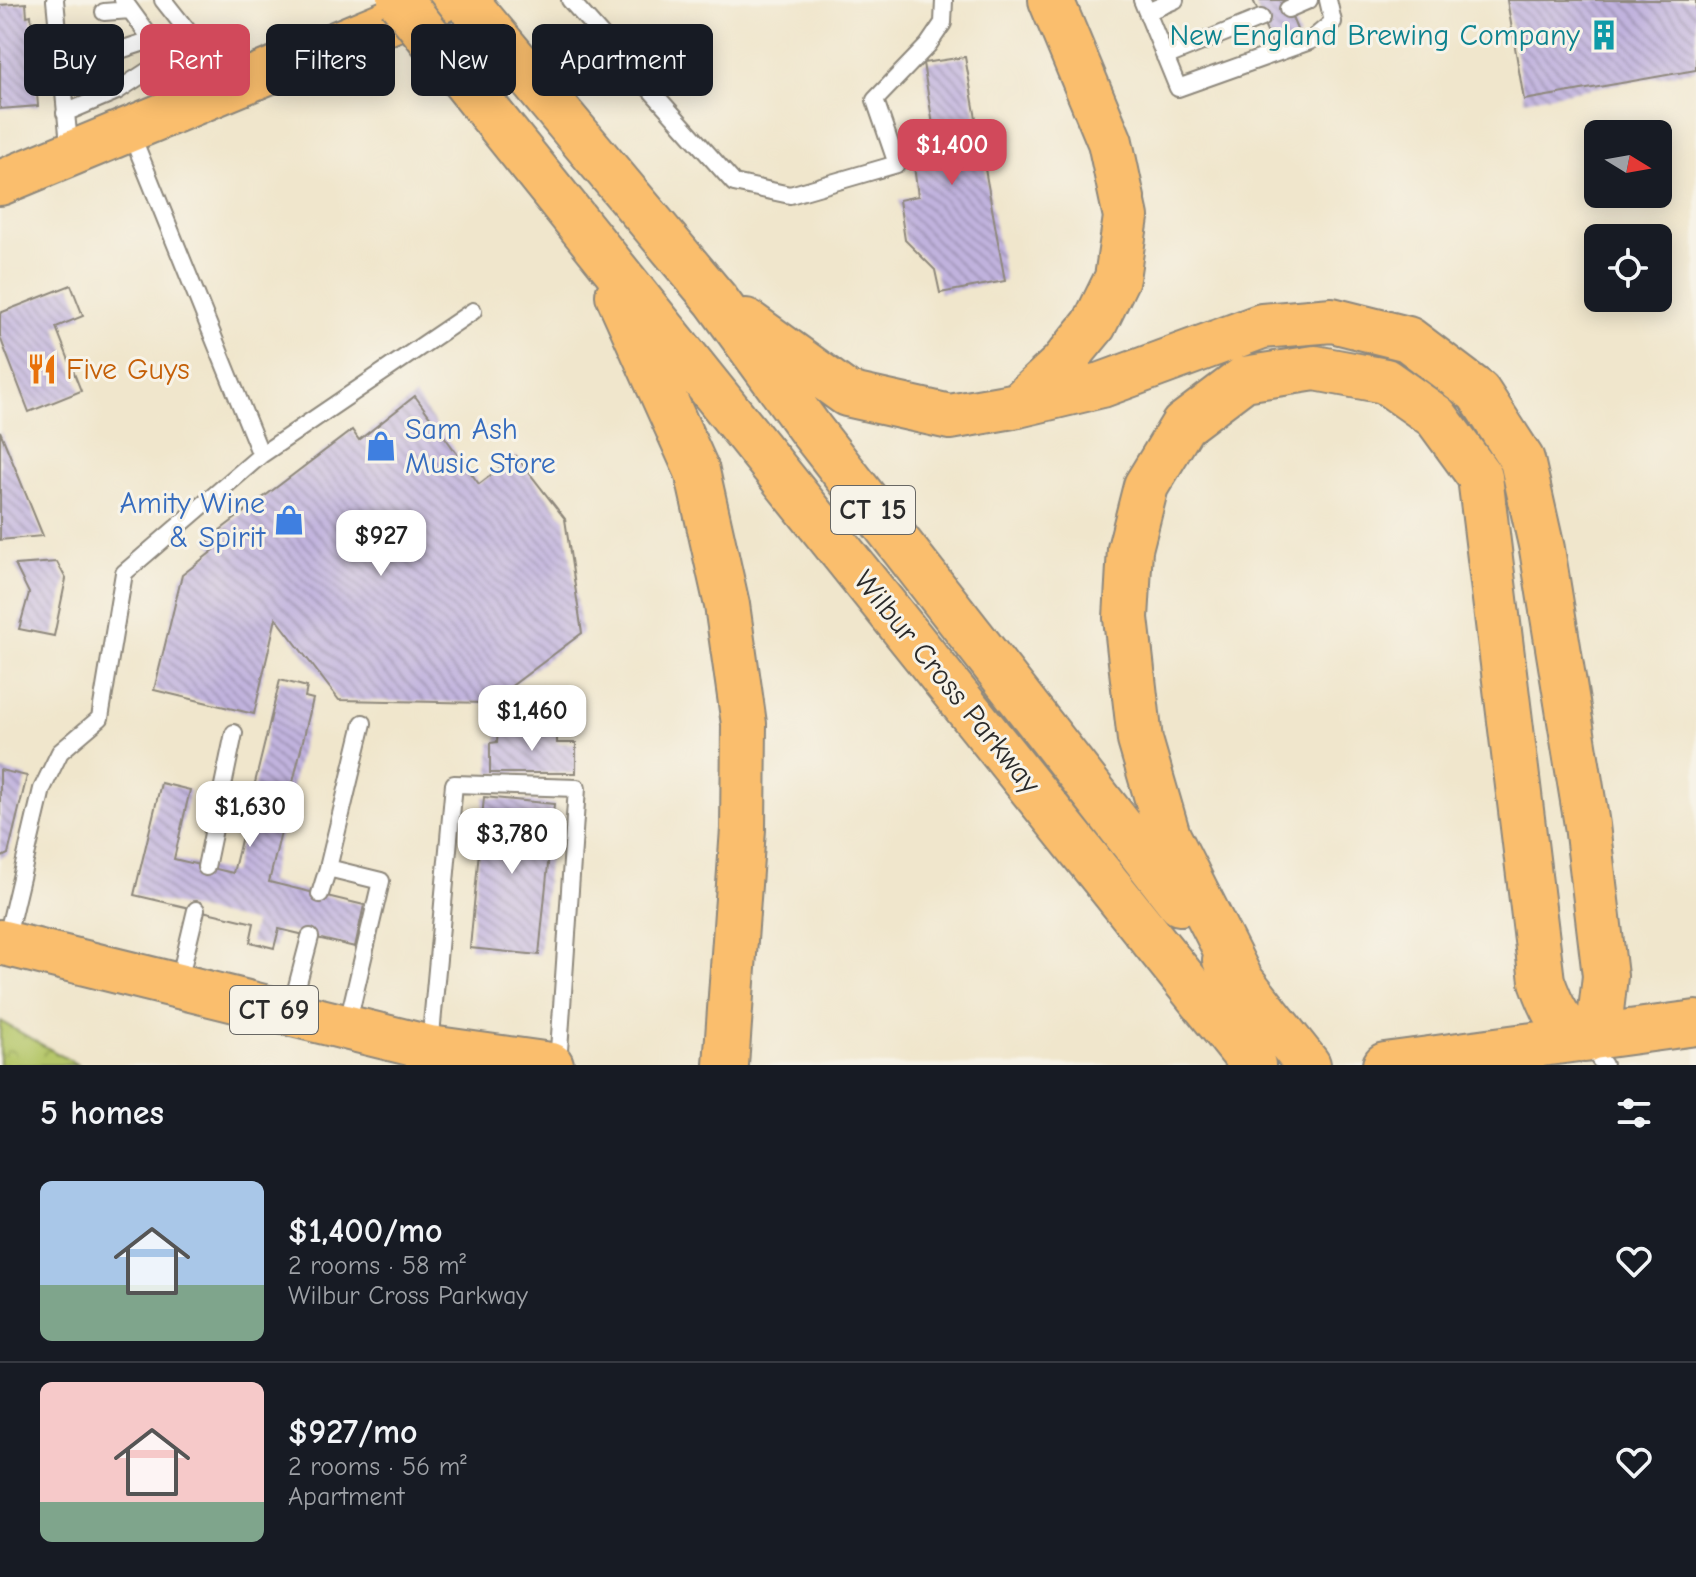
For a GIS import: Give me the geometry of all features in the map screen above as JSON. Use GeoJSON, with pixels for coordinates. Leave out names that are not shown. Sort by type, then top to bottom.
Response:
{"type":"FeatureCollection","features":[{"type":"Feature","properties":{"kind":"main road","name":"Wilbur Cross Parkway"},"geometry":{"type":"LineString","coordinates":[[400,0],[1242,1052]]}},
{"type":"Feature","properties":{"kind":"main road"},"geometry":{"type":"LineString","coordinates":[[250,80],[442,0]]}},
{"type":"Feature","properties":{"kind":"main road","name":"Wilbur Cross Parkway"},"geometry":{"type":"LineString","coordinates":[[465,0],[716,300],[811,430],[1308,1065]]}},
{"type":"Feature","properties":{"kind":"main road"},"geometry":{"type":"LineString","coordinates":[[1018,405],[1062,364],[1094,325],[1117,278],[1126,217],[1110,142],[1051,0]]}},
{"type":"Feature","properties":{"kind":"main road"},"geometry":{"type":"LineString","coordinates":[[0,183],[67,134],[130,130],[210,96]]}},
{"type":"Feature","properties":{"kind":"main road"},"geometry":{"type":"LineString","coordinates":[[593,238],[697,471],[727,605],[744,739],[743,829],[726,1065]]}},
{"type":"Feature","properties":{"kind":"main road"},"geometry":{"type":"LineString","coordinates":[[716,300],[847,394],[950,417],[1102,385],[1262,326],[1332,320],[1408,339],[1478,392],[1522,460],[1542,549],[1587,825],[1605,976],[1594,1052]]}},
{"type":"Feature","properties":{"kind":"main road"},"geometry":{"type":"LineString","coordinates":[[1243,984],[1168,836],[1140,740],[1126,618],[1130,549],[1146,486],[1183,425],[1244,379],[1315,368],[1385,381],[1436,417],[1480,477],[1542,981],[1552,1009],[1564,1028],[1594,1052]]}},
{"type":"Feature","properties":{"kind":"main road","name":"CT 69"},"geometry":{"type":"LineString","coordinates":[[3,942],[430,1048],[551,1065]]}},
{"type":"Feature","properties":{"kind":"main road"},"geometry":{"type":"LineString","coordinates":[[1385,1065],[1594,1052],[1696,1023]]}},
{"type":"Feature","properties":{"kind":"lane"},"geometry":{"type":"LineString","coordinates":[[163,0],[176,24]]}},
{"type":"Feature","properties":{"kind":"lane"},"geometry":{"type":"LineString","coordinates":[[570,0],[734,183],[790,195],[897,164],[875,100],[928,45],[943,23],[944,0]]}},
{"type":"Feature","properties":{"kind":"lane"},"geometry":{"type":"LineString","coordinates":[[1175,0],[1144,6],[1178,88],[1310,41],[1333,22],[1328,0]]}},
{"type":"Feature","properties":{"kind":"lane"},"geometry":{"type":"LineString","coordinates":[[1288,9],[1309,0]]}},
{"type":"Feature","properties":{"kind":"lane"},"geometry":{"type":"LineString","coordinates":[[104,12],[126,5],[140,25]]}},
{"type":"Feature","properties":{"kind":"lane"},"geometry":{"type":"LineString","coordinates":[[61,11],[68,60],[67,134]]}},
{"type":"Feature","properties":{"kind":"lane"},"geometry":{"type":"LineString","coordinates":[[1165,57],[1261,18]]}},
{"type":"Feature","properties":{"kind":"lane"},"geometry":{"type":"LineString","coordinates":[[67,134],[117,91],[140,76]]}},
{"type":"Feature","properties":{"kind":"lane"},"geometry":{"type":"LineString","coordinates":[[130,130],[261,455]]}},
{"type":"Feature","properties":{"kind":"lane"},"geometry":{"type":"LineString","coordinates":[[3,942],[42,789],[60,752],[100,718],[124,573],[261,455],[473,311]]}},
{"type":"Feature","properties":{"kind":"lane"},"geometry":{"type":"LineString","coordinates":[[320,894],[363,723]]}},
{"type":"Feature","properties":{"kind":"lane"},"geometry":{"type":"LineString","coordinates":[[206,867],[234,733]]}},
{"type":"Feature","properties":{"kind":"lane"},"geometry":{"type":"LineString","coordinates":[[430,1048],[454,784],[577,788],[558,1065]]}},
{"type":"Feature","properties":{"kind":"lane"},"geometry":{"type":"LineString","coordinates":[[328,868],[381,881],[347,1028]]}},
{"type":"Feature","properties":{"kind":"lane"},"geometry":{"type":"LineString","coordinates":[[178,986],[196,910]]}},
{"type":"Feature","properties":{"kind":"lane"},"geometry":{"type":"LineString","coordinates":[[290,1014],[310,937]]}},
{"type":"Feature","properties":{"kind":"green space"},"geometry":{"type":"Polygon","coordinates":[[[0,1021],[78,1065],[0,1065],[0,1021]]]}},
{"type":"Feature","properties":{"kind":"building"},"geometry":{"type":"Polygon","coordinates":[[[1253,0],[1285,0],[1300,37],[1274,48],[1253,0]]]}},
{"type":"Feature","properties":{"kind":"building","name":"New England Brewing Company"},"geometry":{"type":"Polygon","coordinates":[[[1507,0],[1696,0],[1696,70],[1524,100],[1507,0]]]}},
{"type":"Feature","properties":{"kind":"building"},"geometry":{"type":"Polygon","coordinates":[[[26,3],[27,16],[31,15],[32,24],[24,24],[24,96],[37,96],[38,106],[0,109],[0,5],[26,3]]]}},
{"type":"Feature","properties":{"kind":"building"},"geometry":{"type":"Polygon","coordinates":[[[965,57],[1005,281],[940,293],[935,270],[905,240],[899,200],[918,196],[910,136],[934,131],[923,63],[965,57]]]}},
{"type":"Feature","properties":{"kind":"building","name":"Five Guys"},"geometry":{"type":"Polygon","coordinates":[[[71,285],[83,316],[56,327],[81,391],[29,412],[0,337],[0,313],[71,285]]]}},
{"type":"Feature","properties":{"kind":"building"},"geometry":{"type":"Polygon","coordinates":[[[415,396],[479,484],[516,456],[565,519],[582,633],[489,703],[339,700],[276,618],[254,714],[154,690],[182,575],[214,550],[207,540],[352,430],[359,440],[415,396]]]}},
{"type":"Feature","properties":{"kind":"building"},"geometry":{"type":"Polygon","coordinates":[[[0,431],[43,536],[0,540],[0,431]]]}},
{"type":"Feature","properties":{"kind":"building"},"geometry":{"type":"Polygon","coordinates":[[[57,562],[66,579],[54,636],[19,629],[29,593],[15,565],[57,562]]]}},
{"type":"Feature","properties":{"kind":"building"},"geometry":{"type":"Polygon","coordinates":[[[280,680],[307,687],[305,697],[313,699],[269,882],[364,905],[355,947],[279,929],[274,948],[250,942],[254,923],[134,895],[161,783],[190,790],[174,859],[233,873],[280,680]]]}},
{"type":"Feature","properties":{"kind":"building"},"geometry":{"type":"Polygon","coordinates":[[[498,729],[557,730],[557,743],[576,743],[576,773],[490,773],[490,743],[497,742],[498,729]]]}},
{"type":"Feature","properties":{"kind":"building"},"geometry":{"type":"Polygon","coordinates":[[[0,770],[27,776],[8,854],[0,858],[0,770]]]}},
{"type":"Feature","properties":{"kind":"building"},"geometry":{"type":"Polygon","coordinates":[[[484,797],[554,804],[539,955],[470,948],[484,797]]]}},
{"type":"Feature","properties":{"kind":"place","name":"New England Brewing Company"},"geometry":{"type":"Point","coordinates":[1604,35]}},
{"type":"Feature","properties":{"kind":"place","name":"Five Guys"},"geometry":{"type":"Point","coordinates":[42,369]}},
{"type":"Feature","properties":{"kind":"place","name":"Sam Ash Music Store"},"geometry":{"type":"Point","coordinates":[381,446]}},
{"type":"Feature","properties":{"kind":"place","name":"Amity Wine & Spirit"},"geometry":{"type":"Point","coordinates":[289,520]}}]}
